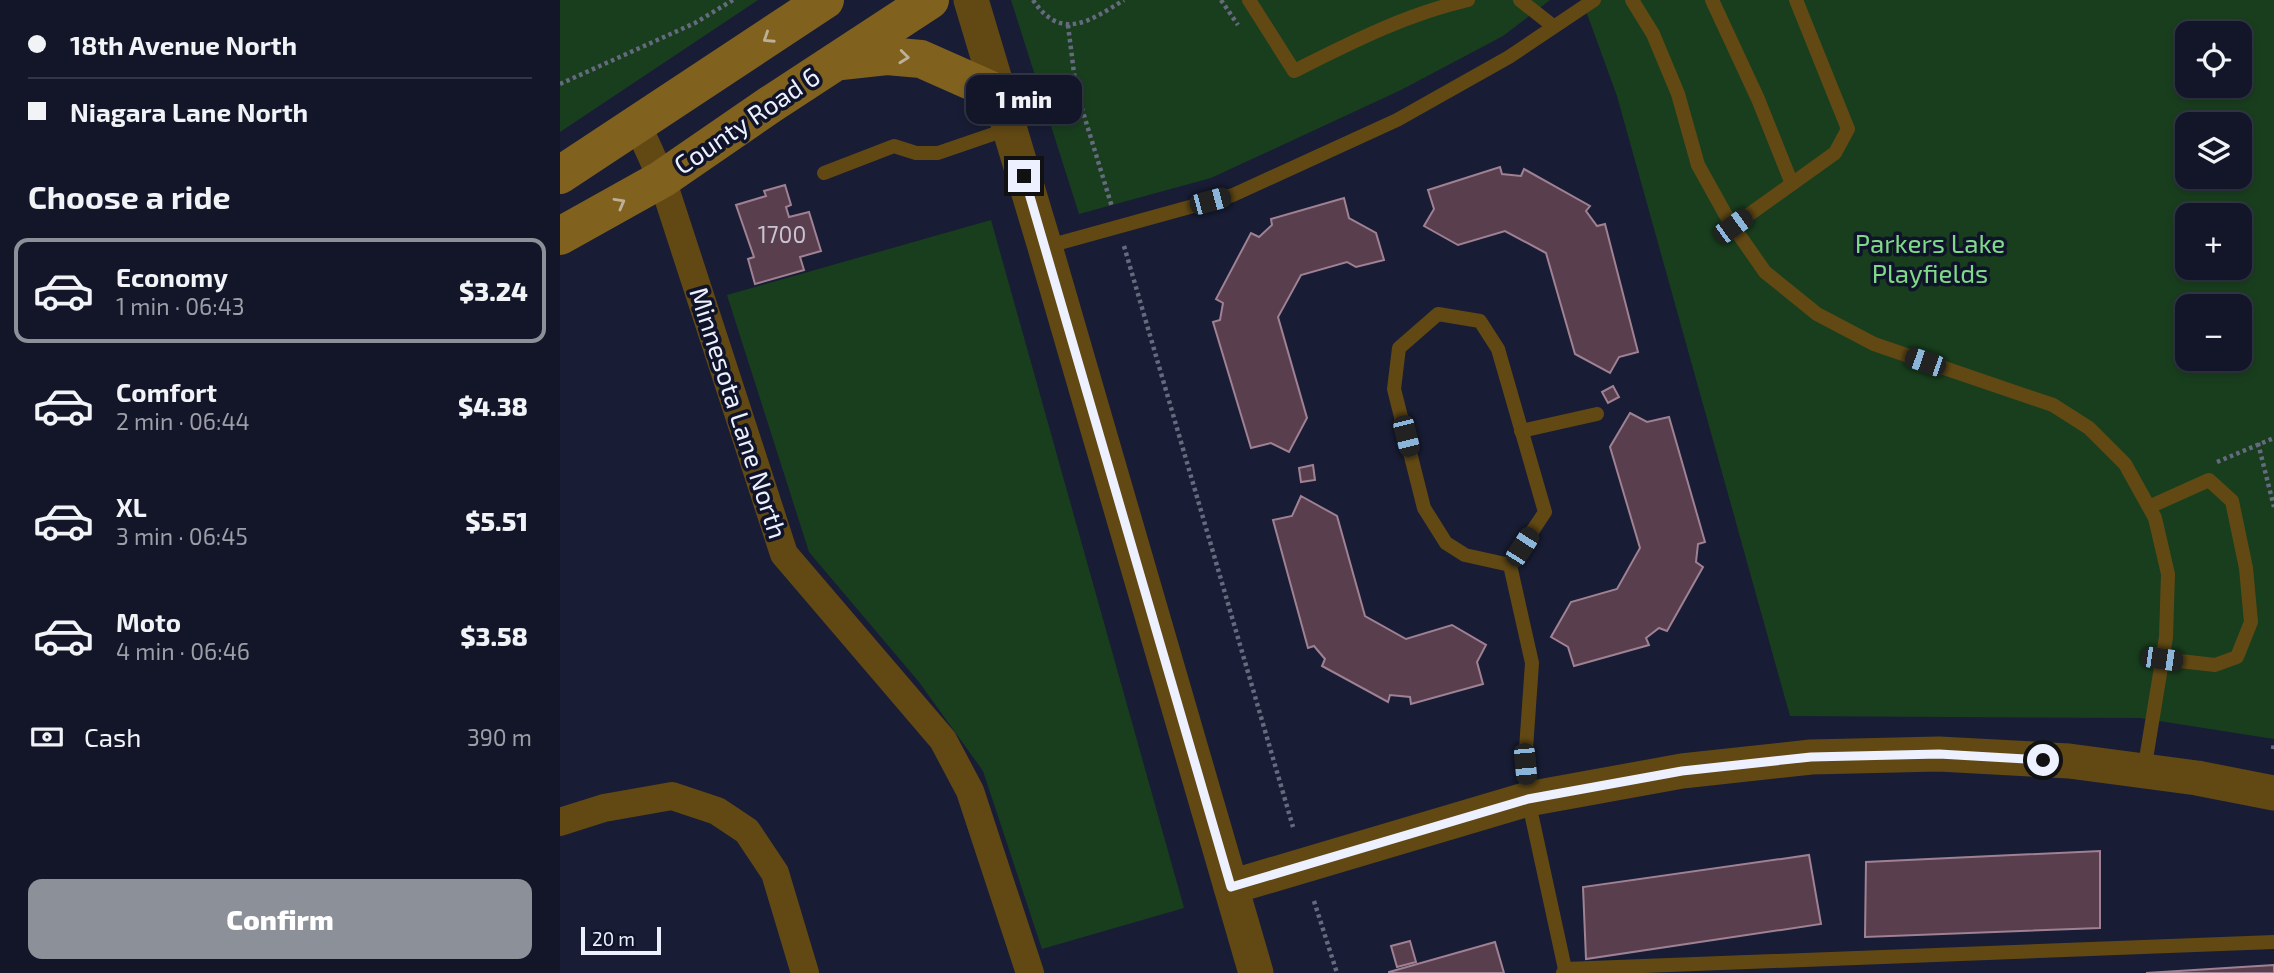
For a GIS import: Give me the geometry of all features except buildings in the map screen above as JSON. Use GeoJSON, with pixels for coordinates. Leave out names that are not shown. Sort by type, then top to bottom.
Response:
{"type":"FeatureCollection","features":[{"type":"Feature","properties":{"kind":"main road"},"geometry":{"type":"LineString","coordinates":[[560,175],[825,0]]}},
{"type":"Feature","properties":{"kind":"main road","name":"County Road 6"},"geometry":{"type":"LineString","coordinates":[[560,236],[662,179],[930,0]]}},
{"type":"Feature","properties":{"kind":"main road"},"geometry":{"type":"LineString","coordinates":[[836,62],[887,56],[920,59],[1005,111]]}},
{"type":"Feature","properties":{"kind":"street"},"geometry":{"type":"LineString","coordinates":[[971,0],[1256,973]]}},
{"type":"Feature","properties":{"kind":"street","name":"Minnesota Lane North"},"geometry":{"type":"LineString","coordinates":[[637,124],[662,179],[784,554],[943,740],[970,791],[1030,973]]}},
{"type":"Feature","properties":{"kind":"street"},"geometry":{"type":"LineString","coordinates":[[1231,887],[1528,799],[1682,771],[1811,757],[1939,754],[2069,761],[2197,778],[2274,793]]}},
{"type":"Feature","properties":{"kind":"street"},"geometry":{"type":"LineString","coordinates":[[560,822],[604,808],[672,796],[717,811],[747,831],[775,873],[805,973]]}},
{"type":"Feature","properties":{"kind":"lane"},"geometry":{"type":"LineString","coordinates":[[1249,0],[1294,71],[1381,28],[1428,9],[1468,0]]}},
{"type":"Feature","properties":{"kind":"lane"},"geometry":{"type":"LineString","coordinates":[[1520,0],[1552,26]]}},
{"type":"Feature","properties":{"kind":"lane"},"geometry":{"type":"LineString","coordinates":[[1045,247],[1233,195],[1396,120],[1509,57],[1594,0]]}},
{"type":"Feature","properties":{"kind":"lane"},"geometry":{"type":"LineString","coordinates":[[1632,0],[1653,34],[1678,94],[1698,165],[1733,226],[1765,272],[1817,314],[1874,344],[2053,405],[2089,428],[2124,464],[2155,518],[2168,575],[2166,638],[2144,771]]}},
{"type":"Feature","properties":{"kind":"lane"},"geometry":{"type":"LineString","coordinates":[[1712,0],[1758,99],[1792,184]]}},
{"type":"Feature","properties":{"kind":"lane"},"geometry":{"type":"LineString","coordinates":[[1733,226],[1835,153],[1848,129],[1796,0]]}},
{"type":"Feature","properties":{"kind":"lane"},"geometry":{"type":"LineString","coordinates":[[824,173],[894,146],[916,153],[938,153],[1005,111]]}},
{"type":"Feature","properties":{"kind":"lane"},"geometry":{"type":"LineString","coordinates":[[1510,565],[1465,555],[1446,543],[1424,508],[1394,389],[1399,348],[1437,314],[1480,321],[1498,349],[1545,512],[1510,565],[1532,663],[1525,764],[1528,799],[1564,971],[2274,942]]}},
{"type":"Feature","properties":{"kind":"lane"},"geometry":{"type":"LineString","coordinates":[[1521,431],[1597,414]]}},
{"type":"Feature","properties":{"kind":"lane"},"geometry":{"type":"LineString","coordinates":[[2149,507],[2209,480],[2232,501],[2246,568],[2250,609],[2251,622],[2237,657],[2215,665],[2162,659]]}},
{"type":"Feature","properties":{"kind":"path"},"geometry":{"type":"LineString","coordinates":[[560,84],[695,23],[733,0]]}},
{"type":"Feature","properties":{"kind":"path"},"geometry":{"type":"LineString","coordinates":[[1032,0],[1054,23],[1068,25],[1082,22],[1124,0]]}},
{"type":"Feature","properties":{"kind":"path"},"geometry":{"type":"LineString","coordinates":[[1068,25],[1076,89],[1093,151],[1118,226],[1293,827]]}},
{"type":"Feature","properties":{"kind":"path"},"geometry":{"type":"LineString","coordinates":[[2258,443],[2274,507]]}},
{"type":"Feature","properties":{"kind":"path"},"geometry":{"type":"LineString","coordinates":[[2273,749],[2274,742]]}},
{"type":"Feature","properties":{"kind":"path"},"geometry":{"type":"LineString","coordinates":[[1314,901],[1337,973]]}},
{"type":"Feature","properties":{"kind":"green space"},"geometry":{"type":"Polygon","coordinates":[[[560,0],[758,0],[560,132],[560,0]]]}},
{"type":"Feature","properties":{"kind":"green space"},"geometry":{"type":"Polygon","coordinates":[[[1011,0],[1550,0],[1503,36],[1401,90],[1211,178],[1079,214],[1011,0]]]}},
{"type":"Feature","properties":{"kind":"green space","name":"Parkers Lake Playfields"},"geometry":{"type":"Polygon","coordinates":[[[1582,0],[2274,0],[2274,739],[2140,718],[1790,716],[1617,96],[1582,0]]]}},
{"type":"Feature","properties":{"kind":"green space"},"geometry":{"type":"Polygon","coordinates":[[[991,220],[1184,908],[1042,949],[983,771],[919,682],[809,552],[727,295],[991,220]]]}},
{"type":"Feature","properties":{"kind":"route"},"geometry":{"type":"LineString","coordinates":[[1024,176],[1231,887],[1528,799],[1682,771],[1811,757],[1939,754],[2043,760]]}}]}
